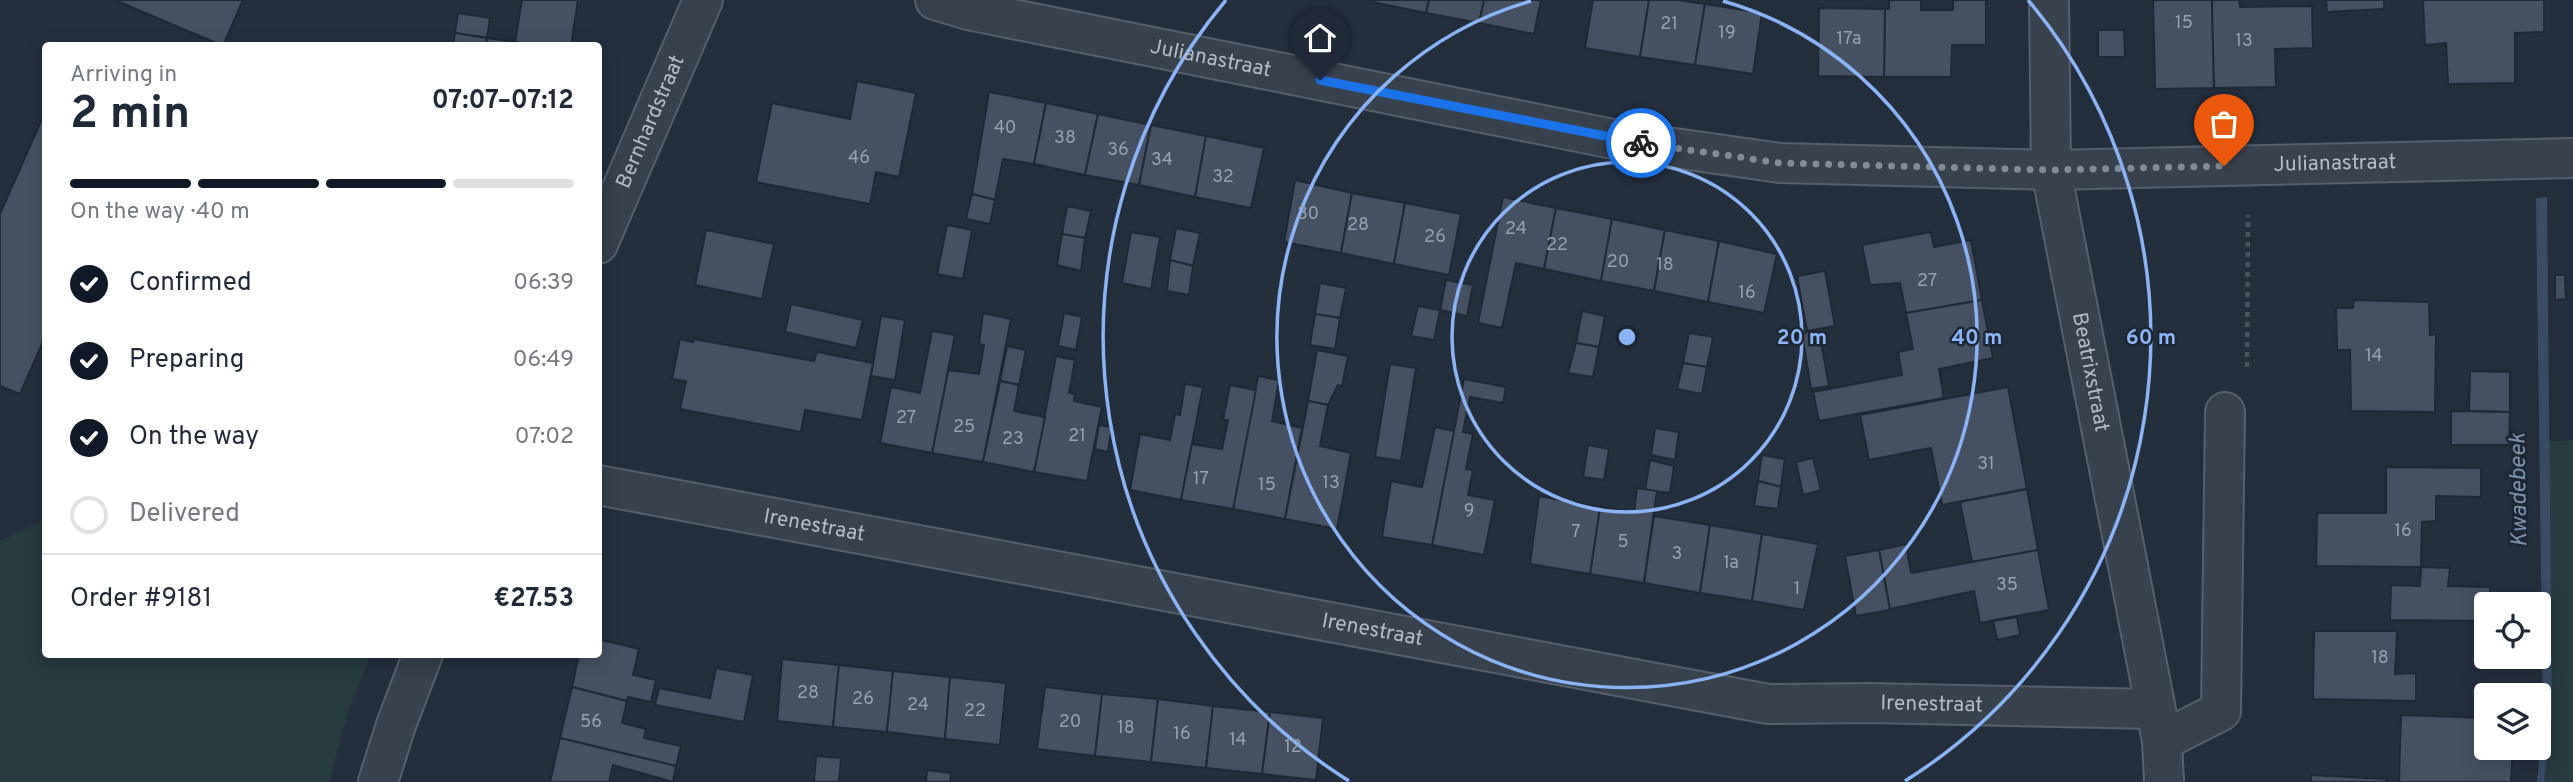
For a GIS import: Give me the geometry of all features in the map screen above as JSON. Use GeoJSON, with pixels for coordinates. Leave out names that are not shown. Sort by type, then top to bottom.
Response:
{"type":"FeatureCollection","features":[{"type":"Feature","properties":{"kind":"street","name":"Bernhardstraat"},"geometry":{"type":"LineString","coordinates":[[602,235],[703,0]]}},
{"type":"Feature","properties":{"kind":"street","name":"Beatrixstraat"},"geometry":{"type":"LineString","coordinates":[[2049,0],[2051,170],[2158,725],[2164,782]]}},
{"type":"Feature","properties":{"kind":"street","name":"Julianastraat"},"geometry":{"type":"LineString","coordinates":[[957,3],[1618,140],[1780,163],[2051,170],[2573,158]]}},
{"type":"Feature","properties":{"kind":"street"},"geometry":{"type":"LineString","coordinates":[[2158,725],[2221,711],[2225,412]]}},
{"type":"Feature","properties":{"kind":"street","name":"Irenestraat"},"geometry":{"type":"LineString","coordinates":[[602,486],[1768,704],[1884,703],[2158,725]]}},
{"type":"Feature","properties":{"kind":"street"},"geometry":{"type":"LineString","coordinates":[[378,782],[421,658]]}},
{"type":"Feature","properties":{"kind":"path"},"geometry":{"type":"LineString","coordinates":[[2225,412],[2247,413],[2248,165]]}},
{"type":"Feature","properties":{"kind":"green space"},"geometry":{"type":"Polygon","coordinates":[[[2573,440],[2573,782],[2544,782],[2547,760],[2551,760],[2552,719],[2548,442],[2573,440]]]}},
{"type":"Feature","properties":{"kind":"green space"},"geometry":{"type":"Polygon","coordinates":[[[42,521],[42,658],[370,658],[349,709],[329,782],[0,782],[0,541],[42,521]]]}},
{"type":"Feature","properties":{"kind":"water"},"geometry":{"type":"Polygon","coordinates":[[[2547,197],[2551,592],[2541,592],[2536,198],[2547,197]]]}},
{"type":"Feature","properties":{"kind":"water"},"geometry":{"type":"Polygon","coordinates":[[[2551,615],[2552,719],[2551,727],[2551,683],[2542,683],[2542,669],[2551,669],[2551,615]]]}},
{"type":"Feature","properties":{"kind":"water"},"geometry":{"type":"Polygon","coordinates":[[[2539,760],[2547,760],[2544,782],[2537,782],[2539,760]]]}},
{"type":"Feature","properties":{"kind":"building"},"geometry":{"type":"Polygon","coordinates":[[[115,0],[243,0],[225,42],[214,42],[115,0]]]}},
{"type":"Feature","properties":{"kind":"building"},"geometry":{"type":"Polygon","coordinates":[[[522,0],[578,0],[572,42],[515,42],[522,0]]]}},
{"type":"Feature","properties":{"kind":"building"},"geometry":{"type":"Polygon","coordinates":[[[1372,0],[1429,0],[1426,13],[1372,0]]]}},
{"type":"Feature","properties":{"kind":"building"},"geometry":{"type":"Polygon","coordinates":[[[1429,0],[1484,0],[1479,23],[1426,13],[1429,0]]]}},
{"type":"Feature","properties":{"kind":"building"},"geometry":{"type":"Polygon","coordinates":[[[1484,0],[1541,0],[1534,34],[1479,23],[1484,0]]]}},
{"type":"Feature","properties":{"kind":"building"},"geometry":{"type":"Polygon","coordinates":[[[1593,0],[1649,0],[1640,57],[1585,48],[1593,0]]]}},
{"type":"Feature","properties":{"kind":"building"},"geometry":{"type":"Polygon","coordinates":[[[1649,0],[1705,4],[1695,65],[1640,57],[1649,0]]]}},
{"type":"Feature","properties":{"kind":"building"},"geometry":{"type":"Polygon","coordinates":[[[1889,0],[1921,0],[1921,10],[1953,10],[1953,0],[1986,0],[1986,45],[1952,45],[1951,77],[1884,77],[1885,9],[1889,9],[1889,0]]]}},
{"type":"Feature","properties":{"kind":"building"},"geometry":{"type":"Polygon","coordinates":[[[2153,0],[2212,0],[2214,88],[2155,89],[2153,0]]]}},
{"type":"Feature","properties":{"kind":"building"},"geometry":{"type":"Polygon","coordinates":[[[2212,0],[2239,0],[2240,7],[2312,6],[2313,48],[2275,49],[2276,87],[2214,88],[2212,0]]]}},
{"type":"Feature","properties":{"kind":"building"},"geometry":{"type":"Polygon","coordinates":[[[2326,0],[2384,0],[2384,9],[2327,12],[2326,0]]]}},
{"type":"Feature","properties":{"kind":"building"},"geometry":{"type":"Polygon","coordinates":[[[2423,0],[2544,0],[2544,32],[2515,33],[2515,83],[2448,84],[2446,43],[2425,45],[2423,0]]]}},
{"type":"Feature","properties":{"kind":"building"},"geometry":{"type":"Polygon","coordinates":[[[1705,4],[1762,13],[1753,74],[1695,65],[1705,4]]]}},
{"type":"Feature","properties":{"kind":"building"},"geometry":{"type":"Polygon","coordinates":[[[1819,8],[1885,9],[1884,77],[1818,76],[1819,8]]]}},
{"type":"Feature","properties":{"kind":"building"},"geometry":{"type":"Polygon","coordinates":[[[458,13],[490,18],[487,38],[455,33],[458,13]]]}},
{"type":"Feature","properties":{"kind":"building"},"geometry":{"type":"Polygon","coordinates":[[[2098,30],[2124,30],[2125,57],[2098,57],[2098,30]]]}},
{"type":"Feature","properties":{"kind":"building"},"geometry":{"type":"Polygon","coordinates":[[[455,33],[487,38],[486,42],[454,42],[455,33]]]}},
{"type":"Feature","properties":{"kind":"building"},"geometry":{"type":"Polygon","coordinates":[[[487,38],[515,42],[486,42],[487,38]]]}},
{"type":"Feature","properties":{"kind":"building"},"geometry":{"type":"Polygon","coordinates":[[[857,81],[916,93],[899,177],[876,172],[870,204],[756,182],[772,103],[850,119],[857,81]]]}},
{"type":"Feature","properties":{"kind":"building"},"geometry":{"type":"Polygon","coordinates":[[[989,92],[1046,103],[1034,164],[1003,159],[995,200],[972,194],[989,92]]]}},
{"type":"Feature","properties":{"kind":"building"},"geometry":{"type":"Polygon","coordinates":[[[1046,103],[1098,114],[1085,175],[1034,164],[1046,103]]]}},
{"type":"Feature","properties":{"kind":"building"},"geometry":{"type":"Polygon","coordinates":[[[1098,114],[1151,125],[1139,185],[1085,175],[1098,114]]]}},
{"type":"Feature","properties":{"kind":"building"},"geometry":{"type":"Polygon","coordinates":[[[42,121],[42,344],[20,394],[0,386],[0,214],[42,121]]]}},
{"type":"Feature","properties":{"kind":"building"},"geometry":{"type":"Polygon","coordinates":[[[1151,125],[1206,136],[1195,197],[1139,185],[1151,125]]]}},
{"type":"Feature","properties":{"kind":"building"},"geometry":{"type":"Polygon","coordinates":[[[1206,136],[1264,148],[1251,208],[1195,197],[1206,136]]]}},
{"type":"Feature","properties":{"kind":"building"},"geometry":{"type":"Polygon","coordinates":[[[1295,180],[1352,193],[1341,253],[1284,242],[1295,180]]]}},
{"type":"Feature","properties":{"kind":"building"},"geometry":{"type":"Polygon","coordinates":[[[1352,193],[1405,203],[1394,264],[1341,253],[1352,193]]]}},
{"type":"Feature","properties":{"kind":"building"},"geometry":{"type":"Polygon","coordinates":[[[972,194],[995,200],[990,224],[966,219],[972,194]]]}},
{"type":"Feature","properties":{"kind":"building"},"geometry":{"type":"Polygon","coordinates":[[[1503,197],[1556,208],[1544,269],[1516,263],[1502,328],[1478,323],[1503,197]]]}},
{"type":"Feature","properties":{"kind":"building"},"geometry":{"type":"Polygon","coordinates":[[[1405,203],[1461,214],[1449,275],[1394,264],[1405,203]]]}},
{"type":"Feature","properties":{"kind":"building"},"geometry":{"type":"Polygon","coordinates":[[[1067,206],[1091,211],[1085,238],[1062,234],[1067,206]]]}},
{"type":"Feature","properties":{"kind":"building"},"geometry":{"type":"Polygon","coordinates":[[[1556,208],[1612,219],[1601,281],[1544,269],[1556,208]]]}},
{"type":"Feature","properties":{"kind":"building"},"geometry":{"type":"Polygon","coordinates":[[[1612,219],[1665,230],[1654,291],[1601,281],[1612,219]]]}},
{"type":"Feature","properties":{"kind":"building"},"geometry":{"type":"Polygon","coordinates":[[[947,225],[972,230],[963,279],[937,274],[947,225]]]}},
{"type":"Feature","properties":{"kind":"building"},"geometry":{"type":"Polygon","coordinates":[[[1176,228],[1200,233],[1193,266],[1170,260],[1176,228]]]}},
{"type":"Feature","properties":{"kind":"building"},"geometry":{"type":"Polygon","coordinates":[[[706,230],[774,244],[762,299],[695,285],[706,230]]]}},
{"type":"Feature","properties":{"kind":"building"},"geometry":{"type":"Polygon","coordinates":[[[1665,230],[1719,241],[1708,302],[1654,291],[1665,230]]]}},
{"type":"Feature","properties":{"kind":"building"},"geometry":{"type":"Polygon","coordinates":[[[1131,232],[1160,237],[1151,289],[1122,283],[1131,232]]]}},
{"type":"Feature","properties":{"kind":"building"},"geometry":{"type":"Polygon","coordinates":[[[1931,232],[1934,247],[1971,240],[1982,300],[1906,313],[1900,283],[1870,285],[1862,245],[1931,232]]]}},
{"type":"Feature","properties":{"kind":"building"},"geometry":{"type":"Polygon","coordinates":[[[1062,234],[1085,238],[1081,271],[1057,265],[1062,234]]]}},
{"type":"Feature","properties":{"kind":"building"},"geometry":{"type":"Polygon","coordinates":[[[1719,241],[1777,254],[1764,313],[1708,302],[1719,241]]]}},
{"type":"Feature","properties":{"kind":"building"},"geometry":{"type":"Polygon","coordinates":[[[1170,260],[1193,266],[1189,295],[1167,291],[1170,260]]]}},
{"type":"Feature","properties":{"kind":"building"},"geometry":{"type":"Polygon","coordinates":[[[1825,271],[1835,326],[1807,331],[1797,276],[1825,271]]]}},
{"type":"Feature","properties":{"kind":"building"},"geometry":{"type":"Polygon","coordinates":[[[2555,275],[2565,275],[2566,299],[2555,300],[2555,275]]]}},
{"type":"Feature","properties":{"kind":"building"},"geometry":{"type":"Polygon","coordinates":[[[1446,280],[1473,285],[1467,316],[1440,310],[1446,280]]]}},
{"type":"Feature","properties":{"kind":"building"},"geometry":{"type":"Polygon","coordinates":[[[1320,283],[1346,288],[1340,318],[1315,314],[1320,283]]]}},
{"type":"Feature","properties":{"kind":"building"},"geometry":{"type":"Polygon","coordinates":[[[1982,300],[1993,358],[1939,369],[1944,398],[1819,421],[1813,392],[1902,375],[1898,352],[1913,349],[1906,313],[1982,300]]]}},
{"type":"Feature","properties":{"kind":"building"},"geometry":{"type":"Polygon","coordinates":[[[2354,300],[2429,302],[2430,335],[2436,334],[2435,412],[2351,411],[2350,350],[2337,350],[2336,308],[2353,308],[2354,300]]]}},
{"type":"Feature","properties":{"kind":"building"},"geometry":{"type":"Polygon","coordinates":[[[791,304],[863,320],[856,348],[785,332],[791,304]]]}},
{"type":"Feature","properties":{"kind":"building"},"geometry":{"type":"Polygon","coordinates":[[[1418,306],[1440,310],[1434,340],[1411,336],[1418,306]]]}},
{"type":"Feature","properties":{"kind":"building"},"geometry":{"type":"Polygon","coordinates":[[[1582,311],[1605,316],[1599,347],[1576,343],[1582,311]]]}},
{"type":"Feature","properties":{"kind":"building"},"geometry":{"type":"Polygon","coordinates":[[[983,313],[1011,319],[983,462],[932,453],[948,370],[979,374],[984,345],[979,344],[983,313]]]}},
{"type":"Feature","properties":{"kind":"building"},"geometry":{"type":"Polygon","coordinates":[[[1064,313],[1082,317],[1076,350],[1058,346],[1064,313]]]}},
{"type":"Feature","properties":{"kind":"building"},"geometry":{"type":"Polygon","coordinates":[[[1315,314],[1340,318],[1335,349],[1310,345],[1315,314]]]}},
{"type":"Feature","properties":{"kind":"building"},"geometry":{"type":"Polygon","coordinates":[[[881,316],[905,320],[895,380],[871,376],[881,316]]]}},
{"type":"Feature","properties":{"kind":"building"},"geometry":{"type":"Polygon","coordinates":[[[1819,330],[1829,386],[1811,389],[1802,333],[1819,330]]]}},
{"type":"Feature","properties":{"kind":"building"},"geometry":{"type":"Polygon","coordinates":[[[932,331],[955,335],[932,453],[880,443],[891,387],[920,393],[932,331]]]}},
{"type":"Feature","properties":{"kind":"building"},"geometry":{"type":"Polygon","coordinates":[[[1689,333],[1713,337],[1707,367],[1683,363],[1689,333]]]}},
{"type":"Feature","properties":{"kind":"building"},"geometry":{"type":"Polygon","coordinates":[[[680,339],[693,342],[694,339],[814,361],[817,352],[873,363],[862,420],[805,410],[801,432],[680,409],[686,381],[672,379],[680,339]]]}},
{"type":"Feature","properties":{"kind":"building"},"geometry":{"type":"Polygon","coordinates":[[[1576,343],[1599,347],[1593,377],[1568,373],[1576,343]]]}},
{"type":"Feature","properties":{"kind":"building"},"geometry":{"type":"Polygon","coordinates":[[[1007,346],[1026,350],[1019,385],[1000,381],[1007,346]]]}},
{"type":"Feature","properties":{"kind":"building"},"geometry":{"type":"Polygon","coordinates":[[[1317,350],[1348,356],[1342,386],[1338,385],[1328,405],[1308,401],[1317,350]]]}},
{"type":"Feature","properties":{"kind":"building"},"geometry":{"type":"Polygon","coordinates":[[[1056,356],[1075,360],[1069,393],[1075,394],[1074,401],[1102,407],[1087,481],[1034,472],[1056,356]]]}},
{"type":"Feature","properties":{"kind":"building"},"geometry":{"type":"Polygon","coordinates":[[[1683,363],[1707,367],[1702,394],[1677,389],[1683,363]]]}},
{"type":"Feature","properties":{"kind":"building"},"geometry":{"type":"Polygon","coordinates":[[[1390,364],[1416,368],[1401,461],[1375,457],[1390,364]]]}},
{"type":"Feature","properties":{"kind":"building"},"geometry":{"type":"Polygon","coordinates":[[[2470,371],[2510,372],[2510,412],[2469,411],[2470,371]]]}},
{"type":"Feature","properties":{"kind":"building"},"geometry":{"type":"Polygon","coordinates":[[[1258,376],[1279,380],[1272,421],[1302,428],[1285,519],[1233,509],[1258,376]]]}},
{"type":"Feature","properties":{"kind":"building"},"geometry":{"type":"Polygon","coordinates":[[[1464,379],[1506,387],[1503,403],[1470,397],[1463,432],[1473,434],[1466,469],[1473,470],[1468,495],[1495,500],[1484,555],[1432,545],[1464,379]]]}},
{"type":"Feature","properties":{"kind":"building"},"geometry":{"type":"Polygon","coordinates":[[[1000,381],[1019,385],[1014,411],[1045,417],[1034,472],[983,462],[1000,381]]]}},
{"type":"Feature","properties":{"kind":"building"},"geometry":{"type":"Polygon","coordinates":[[[1185,384],[1203,387],[1181,500],[1130,490],[1140,434],[1170,440],[1175,414],[1180,415],[1185,384]]]}},
{"type":"Feature","properties":{"kind":"building"},"geometry":{"type":"Polygon","coordinates":[[[1230,385],[1256,390],[1233,509],[1181,500],[1192,444],[1222,449],[1228,420],[1223,420],[1230,385]]]}},
{"type":"Feature","properties":{"kind":"building"},"geometry":{"type":"Polygon","coordinates":[[[2008,387],[2027,489],[1942,505],[1931,448],[1869,460],[1860,415],[2008,387]]]}},
{"type":"Feature","properties":{"kind":"building"},"geometry":{"type":"Polygon","coordinates":[[[1308,401],[1328,405],[1320,446],[1351,453],[1337,529],[1285,519],[1308,401]]]}},
{"type":"Feature","properties":{"kind":"building"},"geometry":{"type":"Polygon","coordinates":[[[2451,411],[2510,412],[2509,445],[2451,445],[2451,411]]]}},
{"type":"Feature","properties":{"kind":"building"},"geometry":{"type":"Polygon","coordinates":[[[1099,425],[1112,427],[1108,452],[1095,449],[1099,425]]]}},
{"type":"Feature","properties":{"kind":"building"},"geometry":{"type":"Polygon","coordinates":[[[1435,427],[1454,431],[1432,545],[1382,537],[1391,481],[1422,487],[1435,427]]]}},
{"type":"Feature","properties":{"kind":"building"},"geometry":{"type":"Polygon","coordinates":[[[1655,428],[1679,432],[1675,460],[1651,455],[1655,428]]]}},
{"type":"Feature","properties":{"kind":"building"},"geometry":{"type":"Polygon","coordinates":[[[1588,445],[1609,449],[1604,480],[1583,477],[1588,445]]]}},
{"type":"Feature","properties":{"kind":"building"},"geometry":{"type":"Polygon","coordinates":[[[1762,455],[1785,459],[1781,487],[1758,481],[1762,455]]]}},
{"type":"Feature","properties":{"kind":"building"},"geometry":{"type":"Polygon","coordinates":[[[1813,458],[1821,490],[1803,495],[1796,462],[1813,458]]]}},
{"type":"Feature","properties":{"kind":"building"},"geometry":{"type":"Polygon","coordinates":[[[1650,460],[1674,466],[1670,493],[1645,490],[1650,460]]]}},
{"type":"Feature","properties":{"kind":"building"},"geometry":{"type":"Polygon","coordinates":[[[2386,467],[2481,468],[2481,497],[2436,496],[2436,521],[2422,522],[2421,567],[2316,566],[2317,513],[2386,513],[2386,467]]]}},
{"type":"Feature","properties":{"kind":"building"},"geometry":{"type":"Polygon","coordinates":[[[1758,481],[1781,487],[1778,509],[1754,506],[1758,481]]]}},
{"type":"Feature","properties":{"kind":"building"},"geometry":{"type":"Polygon","coordinates":[[[1637,488],[1657,491],[1644,583],[1590,574],[1600,507],[1634,512],[1637,488]]]}},
{"type":"Feature","properties":{"kind":"building"},"geometry":{"type":"Polygon","coordinates":[[[2027,489],[2038,550],[1972,562],[1960,502],[2027,489]]]}},
{"type":"Feature","properties":{"kind":"building"},"geometry":{"type":"Polygon","coordinates":[[[1539,496],[1600,507],[1590,574],[1530,564],[1539,496]]]}},
{"type":"Feature","properties":{"kind":"building"},"geometry":{"type":"Polygon","coordinates":[[[1654,516],[1710,525],[1700,593],[1644,583],[1654,516]]]}},
{"type":"Feature","properties":{"kind":"building"},"geometry":{"type":"Polygon","coordinates":[[[1710,525],[1762,534],[1752,601],[1700,593],[1710,525]]]}},
{"type":"Feature","properties":{"kind":"building"},"geometry":{"type":"Polygon","coordinates":[[[1762,534],[1818,544],[1804,610],[1752,601],[1762,534]]]}},
{"type":"Feature","properties":{"kind":"building"},"geometry":{"type":"Polygon","coordinates":[[[1906,544],[1911,573],[2038,550],[2049,610],[1980,623],[1974,591],[1890,609],[1879,550],[1906,544]]]}},
{"type":"Feature","properties":{"kind":"building"},"geometry":{"type":"Polygon","coordinates":[[[1879,550],[1890,610],[1856,616],[1845,556],[1879,550]]]}},
{"type":"Feature","properties":{"kind":"building"},"geometry":{"type":"Polygon","coordinates":[[[2421,567],[2450,568],[2448,586],[2490,587],[2490,592],[2474,592],[2474,621],[2390,620],[2391,585],[2420,586],[2421,567]]]}},
{"type":"Feature","properties":{"kind":"building"},"geometry":{"type":"Polygon","coordinates":[[[2017,617],[2020,635],[1997,640],[1993,621],[2017,617]]]}},
{"type":"Feature","properties":{"kind":"building"},"geometry":{"type":"Polygon","coordinates":[[[2314,631],[2397,631],[2395,674],[2416,673],[2416,701],[2313,699],[2314,631]]]}},
{"type":"Feature","properties":{"kind":"building"},"geometry":{"type":"Polygon","coordinates":[[[602,640],[639,649],[633,675],[656,680],[651,702],[628,697],[627,701],[572,687],[578,658],[602,658],[602,640]]]}},
{"type":"Feature","properties":{"kind":"building"},"geometry":{"type":"Polygon","coordinates":[[[782,659],[839,665],[833,727],[777,721],[782,659]]]}},
{"type":"Feature","properties":{"kind":"building"},"geometry":{"type":"Polygon","coordinates":[[[839,665],[893,671],[887,732],[833,727],[839,665]]]}},
{"type":"Feature","properties":{"kind":"building"},"geometry":{"type":"Polygon","coordinates":[[[716,668],[753,675],[744,722],[655,705],[659,688],[710,698],[716,668]]]}},
{"type":"Feature","properties":{"kind":"building"},"geometry":{"type":"Polygon","coordinates":[[[893,671],[950,677],[945,739],[887,732],[893,671]]]}},
{"type":"Feature","properties":{"kind":"building"},"geometry":{"type":"Polygon","coordinates":[[[950,677],[1006,683],[1000,745],[945,739],[950,677]]]}},
{"type":"Feature","properties":{"kind":"building"},"geometry":{"type":"Polygon","coordinates":[[[572,687],[627,701],[622,723],[646,729],[644,738],[681,746],[676,766],[560,738],[572,687]]]}},
{"type":"Feature","properties":{"kind":"building"},"geometry":{"type":"Polygon","coordinates":[[[1045,687],[1102,694],[1095,756],[1037,749],[1045,687]]]}},
{"type":"Feature","properties":{"kind":"building"},"geometry":{"type":"Polygon","coordinates":[[[1102,694],[1158,699],[1151,762],[1095,756],[1102,694]]]}},
{"type":"Feature","properties":{"kind":"building"},"geometry":{"type":"Polygon","coordinates":[[[1158,699],[1213,706],[1206,768],[1151,762],[1158,699]]]}},
{"type":"Feature","properties":{"kind":"building"},"geometry":{"type":"Polygon","coordinates":[[[1213,706],[1270,712],[1262,774],[1206,768],[1213,706]]]}},
{"type":"Feature","properties":{"kind":"building"},"geometry":{"type":"Polygon","coordinates":[[[1270,712],[1323,718],[1316,780],[1262,774],[1270,712]]]}},
{"type":"Feature","properties":{"kind":"building"},"geometry":{"type":"Polygon","coordinates":[[[2401,715],[2474,718],[2474,760],[2512,760],[2511,782],[2399,782],[2401,715]]]}},
{"type":"Feature","properties":{"kind":"building"},"geometry":{"type":"Polygon","coordinates":[[[560,738],[676,766],[673,782],[613,765],[609,782],[550,782],[560,738]]]}},
{"type":"Feature","properties":{"kind":"building"},"geometry":{"type":"Polygon","coordinates":[[[816,756],[841,758],[839,782],[814,782],[816,756]]]}},
{"type":"Feature","properties":{"kind":"building"},"geometry":{"type":"Polygon","coordinates":[[[927,770],[951,773],[950,782],[926,782],[927,770]]]}},
{"type":"Feature","properties":{"kind":"building"},"geometry":{"type":"Polygon","coordinates":[[[2311,775],[2387,779],[2387,782],[2311,782],[2311,775]]]}},
{"type":"Feature","properties":{"kind":"way so far"},"geometry":{"type":"LineString","coordinates":[[1641,143],[1780,163],[2051,170],[2224,166]]}},
{"type":"Feature","properties":{"kind":"route"},"geometry":{"type":"LineString","coordinates":[[1320,80],[1641,143]]}},
{"type":"Feature","properties":{"kind":"water label","name":"Kwadebeek"},"geometry":{"type":"Point","coordinates":[2520,490]}}]}
